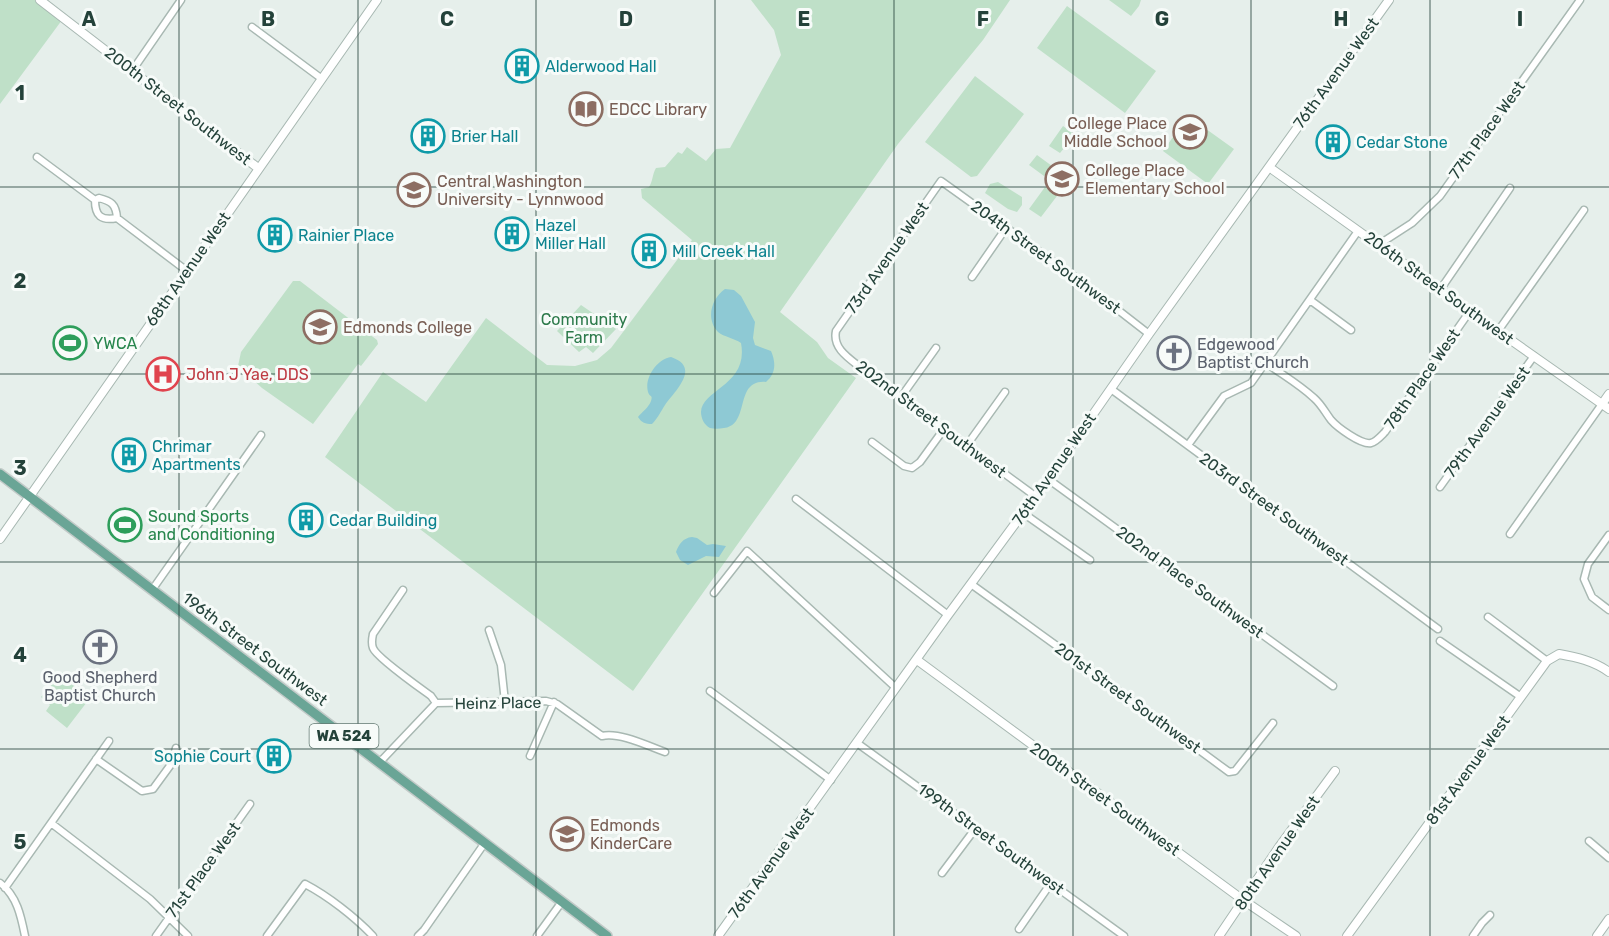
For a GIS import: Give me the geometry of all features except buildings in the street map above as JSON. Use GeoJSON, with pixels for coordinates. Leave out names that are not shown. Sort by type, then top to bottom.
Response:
{"type":"FeatureCollection","features":[{"type":"Feature","properties":{"kind":"main road","name":"196th Street Southwest"},"geometry":{"type":"LineString","coordinates":[[0,474],[607,936]]}},
{"type":"Feature","properties":{"kind":"street","name":"200th Street Southwest"},"geometry":{"type":"LineString","coordinates":[[40,0],[258,168]]}},
{"type":"Feature","properties":{"kind":"street"},"geometry":{"type":"LineString","coordinates":[[132,71],[181,0]]}},
{"type":"Feature","properties":{"kind":"street","name":"77th Place West"},"geometry":{"type":"LineString","coordinates":[[1378,244],[1412,223],[1440,196],[1580,0]]}},
{"type":"Feature","properties":{"kind":"street","name":"68th Avenue West"},"geometry":{"type":"LineString","coordinates":[[0,539],[322,79],[374,1]]}},
{"type":"Feature","properties":{"kind":"street","name":"76th Avenue West"},"geometry":{"type":"LineString","coordinates":[[718,936],[1048,479],[1149,333],[1386,1]]}},
{"type":"Feature","properties":{"kind":"street"},"geometry":{"type":"LineString","coordinates":[[252,27],[322,79]]}},
{"type":"Feature","properties":{"kind":"street"},"geometry":{"type":"LineString","coordinates":[[38,157],[95,200]]}},
{"type":"Feature","properties":{"kind":"street","name":"206th Street Southwest"},"geometry":{"type":"LineString","coordinates":[[1269,167],[1605,406]]}},
{"type":"Feature","properties":{"kind":"street","name":"204th Street Southwest"},"geometry":{"type":"LineString","coordinates":[[941,181],[1149,333]]}},
{"type":"Feature","properties":{"kind":"street","name":"73rd Avenue West"},"geometry":{"type":"LineString","coordinates":[[835,336],[836,331],[941,181]]}},
{"type":"Feature","properties":{"kind":"street"},"geometry":{"type":"LineString","coordinates":[[1440,290],[1510,188]]}},
{"type":"Feature","properties":{"kind":"street"},"geometry":{"type":"LineString","coordinates":[[95,200],[99,198],[109,200],[116,209],[117,218]]}},
{"type":"Feature","properties":{"kind":"street"},"geometry":{"type":"LineString","coordinates":[[95,200],[95,210],[101,217],[117,218],[187,271]]}},
{"type":"Feature","properties":{"kind":"street"},"geometry":{"type":"LineString","coordinates":[[1498,331],[1584,210]]}},
{"type":"Feature","properties":{"kind":"street"},"geometry":{"type":"LineString","coordinates":[[972,277],[1006,228]]}},
{"type":"Feature","properties":{"kind":"street"},"geometry":{"type":"LineString","coordinates":[[1188,445],[1224,396],[1251,383],[1358,231]]}},
{"type":"Feature","properties":{"kind":"street"},"geometry":{"type":"LineString","coordinates":[[1310,300],[1351,330]]}},
{"type":"Feature","properties":{"kind":"street","name":"78th Place West"},"geometry":{"type":"LineString","coordinates":[[1265,362],[1313,397],[1324,407],[1332,420],[1346,431],[1363,442],[1371,443],[1385,432],[1470,311]]}},
{"type":"Feature","properties":{"kind":"street","name":"202nd Street Southwest"},"geometry":{"type":"LineString","coordinates":[[835,336],[836,344],[841,352],[1035,496]]}},
{"type":"Feature","properties":{"kind":"street"},"geometry":{"type":"LineString","coordinates":[[901,397],[936,348]]}},
{"type":"Feature","properties":{"kind":"street","name":"79th Avenue West"},"geometry":{"type":"LineString","coordinates":[[1440,487],[1534,356]]}},
{"type":"Feature","properties":{"kind":"street","name":"203rd Street Southwest"},"geometry":{"type":"LineString","coordinates":[[1111,389],[1438,629]]}},
{"type":"Feature","properties":{"kind":"street"},"geometry":{"type":"LineString","coordinates":[[967,445],[1005,392]]}},
{"type":"Feature","properties":{"kind":"street"},"geometry":{"type":"LineString","coordinates":[[1510,534],[1605,406],[1609,394]]}},
{"type":"Feature","properties":{"kind":"street"},"geometry":{"type":"LineString","coordinates":[[872,442],[904,466],[912,468],[920,462],[944,429]]}},
{"type":"Feature","properties":{"kind":"street"},"geometry":{"type":"LineString","coordinates":[[152,590],[261,435]]}},
{"type":"Feature","properties":{"kind":"street","name":"202nd Place Southwest"},"geometry":{"type":"LineString","coordinates":[[1048,479],[1333,686]]}},
{"type":"Feature","properties":{"kind":"street"},"geometry":{"type":"LineString","coordinates":[[796,499],[948,615]]}},
{"type":"Feature","properties":{"kind":"street"},"geometry":{"type":"LineString","coordinates":[[1023,513],[1089,560]]}},
{"type":"Feature","properties":{"kind":"street"},"geometry":{"type":"LineString","coordinates":[[1609,535],[1588,564],[1584,579],[1592,597],[1609,610]]}},
{"type":"Feature","properties":{"kind":"street"},"geometry":{"type":"LineString","coordinates":[[714,593],[747,551],[896,688]]}},
{"type":"Feature","properties":{"kind":"street","name":"201st Street Southwest"},"geometry":{"type":"LineString","coordinates":[[971,584],[1229,772],[1235,771],[1273,723]]}},
{"type":"Feature","properties":{"kind":"street"},"geometry":{"type":"LineString","coordinates":[[403,590],[373,634],[372,646],[377,654],[431,696],[436,703]]}},
{"type":"Feature","properties":{"kind":"street"},"geometry":{"type":"LineString","coordinates":[[1488,617],[1547,661],[1558,654],[1579,657],[1607,667]]}},
{"type":"Feature","properties":{"kind":"street"},"geometry":{"type":"LineString","coordinates":[[489,630],[501,665],[506,702]]}},
{"type":"Feature","properties":{"kind":"street"},"geometry":{"type":"LineString","coordinates":[[1440,641],[1521,697]]}},
{"type":"Feature","properties":{"kind":"street","name":"200th Street Southwest"},"geometry":{"type":"LineString","coordinates":[[917,660],[1293,935]]}},
{"type":"Feature","properties":{"kind":"street","name":"81st Avenue West"},"geometry":{"type":"LineString","coordinates":[[1347,936],[1547,661]]}},
{"type":"Feature","properties":{"kind":"street"},"geometry":{"type":"LineString","coordinates":[[710,691],[831,780]]}},
{"type":"Feature","properties":{"kind":"street"},"geometry":{"type":"LineString","coordinates":[[530,756],[554,702]]}},
{"type":"Feature","properties":{"kind":"street","name":"Heinz Place"},"geometry":{"type":"LineString","coordinates":[[379,763],[436,703],[554,702],[602,736],[620,737],[665,752]]}},
{"type":"Feature","properties":{"kind":"street"},"geometry":{"type":"LineString","coordinates":[[25,936],[21,914],[9,890],[3,886],[110,741]]}},
{"type":"Feature","properties":{"kind":"street","name":"199th Street Southwest"},"geometry":{"type":"LineString","coordinates":[[857,743],[1124,936]]}},
{"type":"Feature","properties":{"kind":"street"},"geometry":{"type":"LineString","coordinates":[[96,759],[142,791],[153,789],[172,763],[176,748]]}},
{"type":"Feature","properties":{"kind":"street","name":"80th Avenue West"},"geometry":{"type":"LineString","coordinates":[[1219,936],[1279,847],[1335,771]]}},
{"type":"Feature","properties":{"kind":"street","name":"71st Place West"},"geometry":{"type":"LineString","coordinates":[[156,936],[250,804]]}},
{"type":"Feature","properties":{"kind":"street"},"geometry":{"type":"LineString","coordinates":[[51,823],[150,899],[188,936]]}},
{"type":"Feature","properties":{"kind":"street"},"geometry":{"type":"LineString","coordinates":[[942,873],[975,829]]}},
{"type":"Feature","properties":{"kind":"street"},"geometry":{"type":"LineString","coordinates":[[1589,841],[1609,858]]}},
{"type":"Feature","properties":{"kind":"street"},"geometry":{"type":"LineString","coordinates":[[418,936],[484,844]]}},
{"type":"Feature","properties":{"kind":"street"},"geometry":{"type":"LineString","coordinates":[[1018,929],[1051,883]]}},
{"type":"Feature","properties":{"kind":"street"},"geometry":{"type":"LineString","coordinates":[[267,936],[305,884],[319,891],[373,936]]}},
{"type":"Feature","properties":{"kind":"street"},"geometry":{"type":"LineString","coordinates":[[537,936],[561,903]]}},
{"type":"Feature","properties":{"kind":"street"},"geometry":{"type":"LineString","coordinates":[[1473,936],[1490,915]]}},
{"type":"Feature","properties":{"kind":"street"},"geometry":{"type":"LineString","coordinates":[[1597,936],[1609,920]]}},
{"type":"Feature","properties":{"kind":"green space"},"geometry":{"type":"Polygon","coordinates":[[[0,0],[36,0],[62,20],[0,104],[0,0]]]}},
{"type":"Feature","properties":{"kind":"green space"},"geometry":{"type":"Polygon","coordinates":[[[751,0],[1010,0],[983,40],[898,144],[780,312],[817,342],[828,358],[856,378],[633,691],[325,457],[383,372],[426,402],[486,318],[547,365],[575,366],[597,360],[611,348],[692,240],[642,198],[641,189],[649,187],[656,168],[665,167],[678,152],[682,154],[687,147],[706,161],[716,149],[730,148],[781,55],[774,30],[751,0]]]}},
{"type":"Feature","properties":{"kind":"green space"},"geometry":{"type":"Polygon","coordinates":[[[1109,0],[1141,0],[1131,16],[1109,0]]]}},
{"type":"Feature","properties":{"kind":"green space"},"geometry":{"type":"Polygon","coordinates":[[[1067,6],[1156,71],[1125,113],[1037,48],[1067,6]]]}},
{"type":"Feature","properties":{"kind":"green space"},"geometry":{"type":"Polygon","coordinates":[[[975,76],[1024,114],[977,176],[971,177],[925,142],[975,76]]]}},
{"type":"Feature","properties":{"kind":"green space"},"geometry":{"type":"Polygon","coordinates":[[[1188,116],[1234,149],[1208,184],[1163,151],[1188,116]]]}},
{"type":"Feature","properties":{"kind":"green space"},"geometry":{"type":"Polygon","coordinates":[[[1063,126],[1075,135],[1060,153],[1049,146],[1063,126]]]}},
{"type":"Feature","properties":{"kind":"green space"},"geometry":{"type":"Polygon","coordinates":[[[1037,155],[1052,166],[1044,176],[1029,165],[1037,155]]]}},
{"type":"Feature","properties":{"kind":"green space"},"geometry":{"type":"Polygon","coordinates":[[[998,182],[1022,197],[1022,205],[1017,212],[1008,209],[985,193],[990,184],[998,182]]]}},
{"type":"Feature","properties":{"kind":"green space"},"geometry":{"type":"Polygon","coordinates":[[[1045,187],[1057,196],[1041,217],[1029,209],[1045,187]]]}},
{"type":"Feature","properties":{"kind":"green space"},"geometry":{"type":"Polygon","coordinates":[[[293,281],[300,281],[377,340],[378,344],[361,366],[358,364],[313,424],[262,388],[238,366],[241,352],[293,281]]]}},
{"type":"Feature","properties":{"kind":"green space","name":"Community Farm"},"geometry":{"type":"Polygon","coordinates":[[[581,305],[616,329],[593,353],[586,347],[579,352],[557,331],[581,305]]]}},
{"type":"Feature","properties":{"kind":"green space"},"geometry":{"type":"Polygon","coordinates":[[[62,672],[72,679],[70,682],[90,698],[67,728],[46,711],[50,705],[41,697],[62,672]]]}},
{"type":"Feature","properties":{"kind":"water"},"geometry":{"type":"Polygon","coordinates":[[[725,289],[734,290],[741,296],[755,322],[753,338],[755,345],[771,351],[774,368],[766,382],[755,384],[749,389],[740,414],[734,423],[715,429],[708,427],[703,421],[701,412],[703,404],[732,377],[742,357],[741,343],[718,332],[712,321],[714,303],[725,289]]]}},
{"type":"Feature","properties":{"kind":"water"},"geometry":{"type":"Polygon","coordinates":[[[671,357],[680,361],[684,367],[683,379],[654,422],[644,423],[638,417],[651,401],[647,387],[650,375],[661,361],[671,357]]]}},
{"type":"Feature","properties":{"kind":"water"},"geometry":{"type":"Polygon","coordinates":[[[692,537],[707,545],[726,546],[719,557],[706,556],[688,565],[680,560],[676,552],[682,542],[692,537]]]}},
{"type":"Feature","properties":{"kind":"place","name":"Alderwood Hall"},"geometry":{"type":"Point","coordinates":[522,66]}},
{"type":"Feature","properties":{"kind":"place","name":"EDCC Library"},"geometry":{"type":"Point","coordinates":[586,109]}},
{"type":"Feature","properties":{"kind":"place","name":"College Place Middle School"},"geometry":{"type":"Point","coordinates":[1190,132]}},
{"type":"Feature","properties":{"kind":"place","name":"Brier Hall"},"geometry":{"type":"Point","coordinates":[428,136]}},
{"type":"Feature","properties":{"kind":"place","name":"Cedar Stone"},"geometry":{"type":"Point","coordinates":[1333,142]}},
{"type":"Feature","properties":{"kind":"place","name":"College Place Elementary School"},"geometry":{"type":"Point","coordinates":[1062,179]}},
{"type":"Feature","properties":{"kind":"place","name":"Central Washington University - Lynnwood"},"geometry":{"type":"Point","coordinates":[414,190]}},
{"type":"Feature","properties":{"kind":"place","name":"Hazel Miller Hall"},"geometry":{"type":"Point","coordinates":[512,234]}},
{"type":"Feature","properties":{"kind":"place","name":"Rainier Place"},"geometry":{"type":"Point","coordinates":[275,235]}},
{"type":"Feature","properties":{"kind":"place","name":"Mill Creek Hall"},"geometry":{"type":"Point","coordinates":[649,251]}},
{"type":"Feature","properties":{"kind":"place","name":"Edmonds College"},"geometry":{"type":"Point","coordinates":[320,327]}},
{"type":"Feature","properties":{"kind":"place","name":"YWCA"},"geometry":{"type":"Point","coordinates":[70,343]}},
{"type":"Feature","properties":{"kind":"place","name":"Edgewood Baptist Church"},"geometry":{"type":"Point","coordinates":[1174,353]}},
{"type":"Feature","properties":{"kind":"place","name":"John J Yae, DDS"},"geometry":{"type":"Point","coordinates":[163,374]}},
{"type":"Feature","properties":{"kind":"place","name":"Chrimar Apartments"},"geometry":{"type":"Point","coordinates":[129,455]}},
{"type":"Feature","properties":{"kind":"place","name":"Cedar Building"},"geometry":{"type":"Point","coordinates":[306,520]}},
{"type":"Feature","properties":{"kind":"place","name":"Sound Sports and Conditioning"},"geometry":{"type":"Point","coordinates":[125,525]}},
{"type":"Feature","properties":{"kind":"place","name":"Good Shepherd Baptist Church"},"geometry":{"type":"Point","coordinates":[100,647]}},
{"type":"Feature","properties":{"kind":"place","name":"Sophie Court"},"geometry":{"type":"Point","coordinates":[274,756]}},
{"type":"Feature","properties":{"kind":"place","name":"Edmonds KinderCare"},"geometry":{"type":"Point","coordinates":[567,834]}}]}
